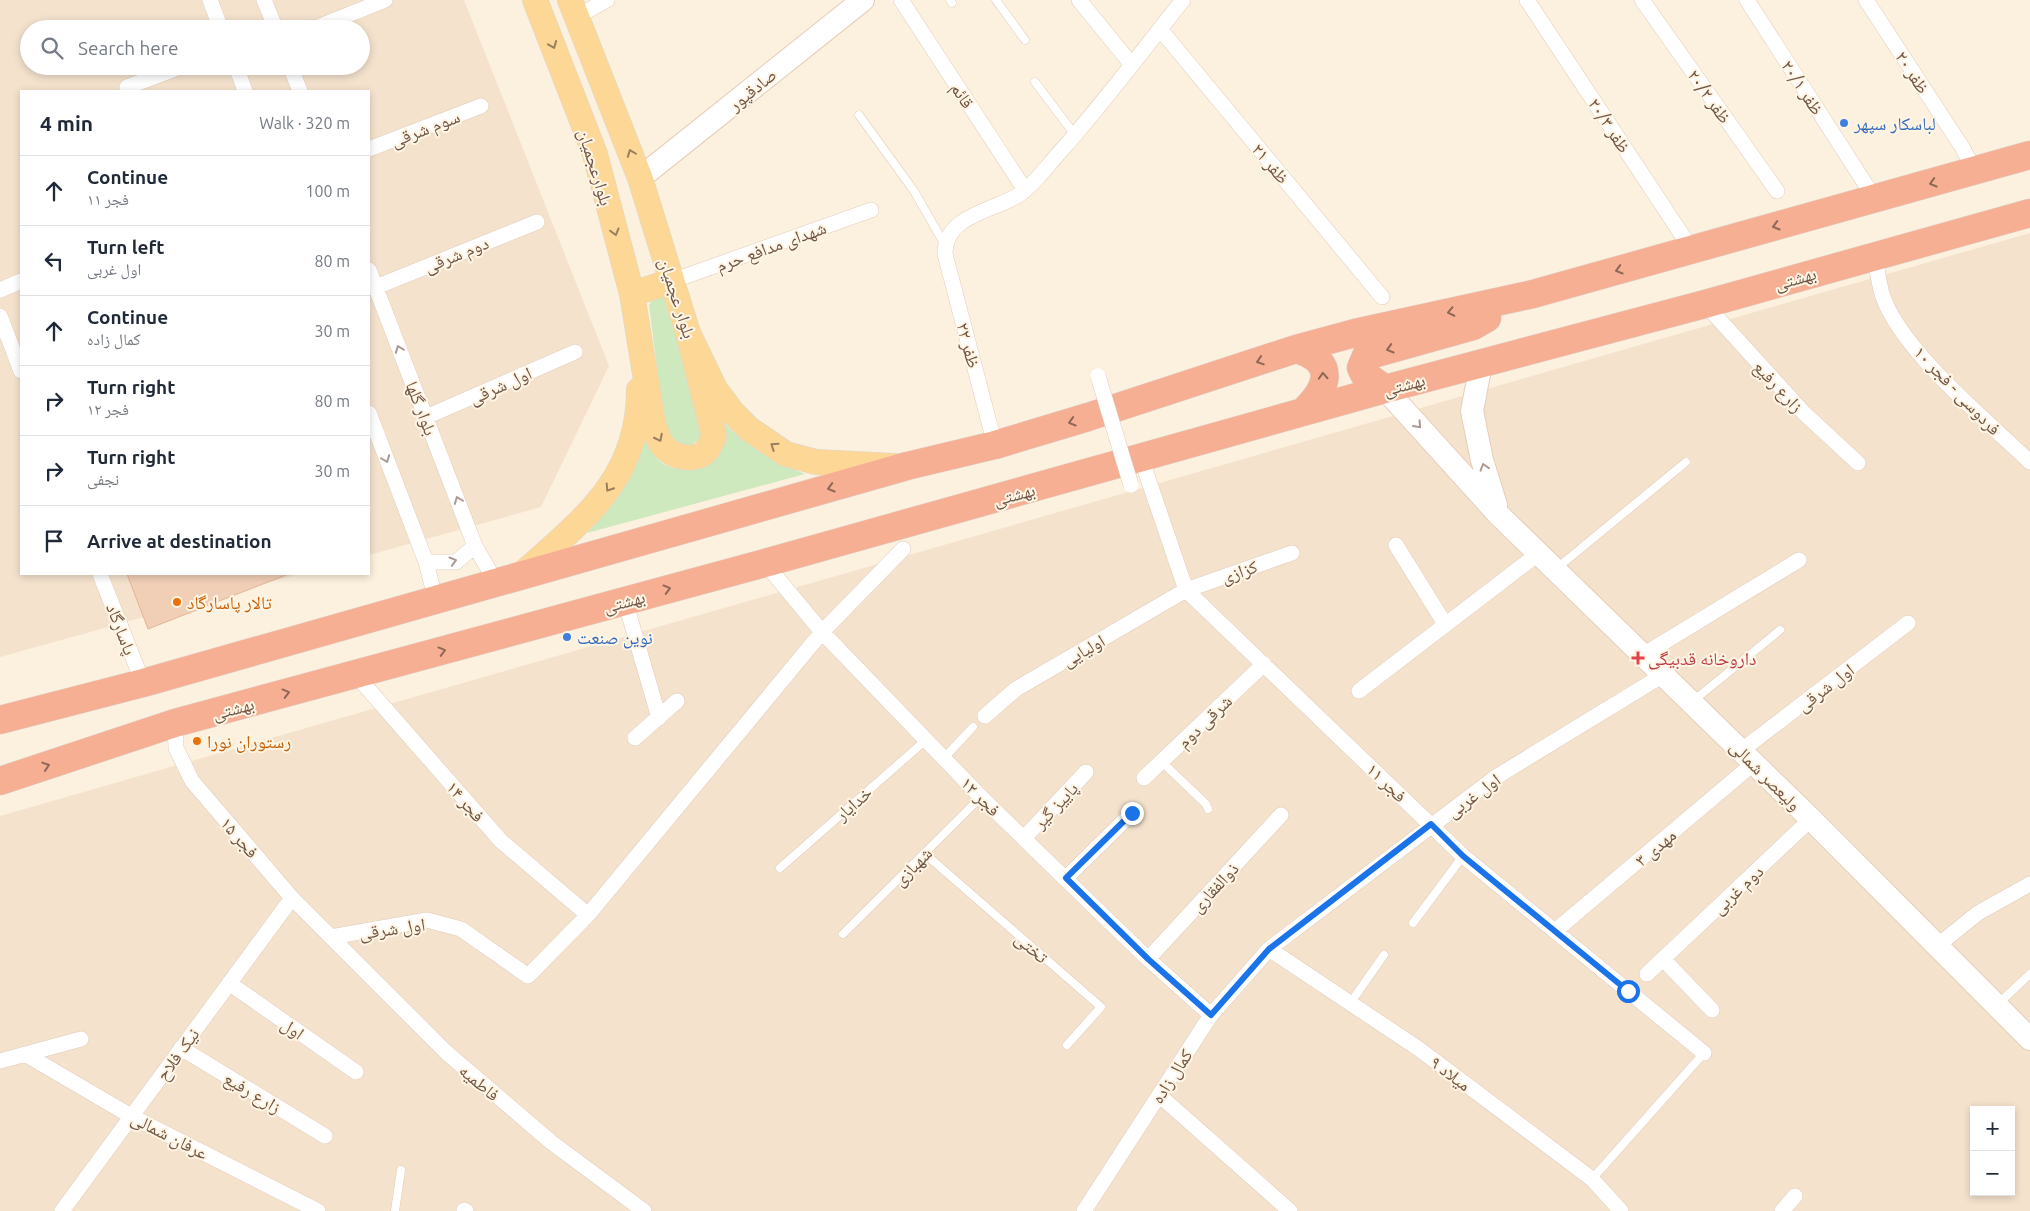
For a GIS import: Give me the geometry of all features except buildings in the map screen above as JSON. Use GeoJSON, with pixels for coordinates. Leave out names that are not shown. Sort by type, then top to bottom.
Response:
{"type":"FeatureCollection","features":[{"type":"Feature","properties":{"kind":"highway"},"geometry":{"type":"LineString","coordinates":[[0,720],[143,683],[907,466],[995,444],[1356,333],[1533,294],[2030,155]]}},
{"type":"Feature","properties":{"kind":"highway","name":"بهشتی"},"geometry":{"type":"LineString","coordinates":[[0,781],[175,723],[765,563],[1385,389],[1705,304],[2030,212]]}},
{"type":"Feature","properties":{"kind":"highway"},"geometry":{"type":"LineString","coordinates":[[1385,389],[1364,374],[1360,368],[1366,356],[1473,326],[1533,294]]}},
{"type":"Feature","properties":{"kind":"highway"},"geometry":{"type":"LineString","coordinates":[[1296,350],[1311,354],[1320,360],[1325,373],[1323,386],[1317,398],[1304,412]]}},
{"type":"Feature","properties":{"kind":"main road","name":"بلوارعجمیان"},"geometry":{"type":"LineString","coordinates":[[535,0],[594,154],[632,294],[638,340]]}},
{"type":"Feature","properties":{"kind":"main road","name":"صادقپور"},"geometry":{"type":"LineString","coordinates":[[640,178],[863,0]]}},
{"type":"Feature","properties":{"kind":"main road","name":"بلوار عجمیان"},"geometry":{"type":"LineString","coordinates":[[574,8],[640,178],[688,333],[708,377],[732,413],[749,429],[786,454],[816,462],[907,466]]}},
{"type":"Feature","properties":{"kind":"main road"},"geometry":{"type":"LineString","coordinates":[[632,294],[672,281]]}},
{"type":"Feature","properties":{"kind":"main road"},"geometry":{"type":"LineString","coordinates":[[638,340],[653,423],[659,440],[670,452],[688,458],[699,456],[708,449],[714,436],[688,333]]}},
{"type":"Feature","properties":{"kind":"main road"},"geometry":{"type":"LineString","coordinates":[[508,580],[590,513],[610,489],[624,462],[632,440],[639,405],[638,340]]}},
{"type":"Feature","properties":{"kind":"main road"},"geometry":{"type":"LineString","coordinates":[[1481,364],[1472,411],[1482,460],[1498,514]]}},
{"type":"Feature","properties":{"kind":"main road","name":"ولیعصر شمالی"},"geometry":{"type":"LineString","coordinates":[[1385,389],[1498,514],[1811,819],[2030,1039]]}},
{"type":"Feature","properties":{"kind":"street"},"geometry":{"type":"LineString","coordinates":[[210,0],[218,20]]}},
{"type":"Feature","properties":{"kind":"street"},"geometry":{"type":"LineString","coordinates":[[264,0],[272,20]]}},
{"type":"Feature","properties":{"kind":"street"},"geometry":{"type":"LineString","coordinates":[[335,20],[385,0]]}},
{"type":"Feature","properties":{"kind":"street"},"geometry":{"type":"LineString","coordinates":[[574,8],[607,0]]}},
{"type":"Feature","properties":{"kind":"street","name":"قائم"},"geometry":{"type":"LineString","coordinates":[[901,0],[1025,190]]}},
{"type":"Feature","properties":{"kind":"street"},"geometry":{"type":"LineString","coordinates":[[1079,0],[1132,64]]}},
{"type":"Feature","properties":{"kind":"street"},"geometry":{"type":"LineString","coordinates":[[945,245],[956,227],[966,219],[1025,190],[1075,135],[1183,0]]}},
{"type":"Feature","properties":{"kind":"street","name":"ظفر ۲۰/۳"},"geometry":{"type":"LineString","coordinates":[[1527,0],[1692,250]]}},
{"type":"Feature","properties":{"kind":"street","name":"ظفر ۲۰/۲"},"geometry":{"type":"LineString","coordinates":[[1642,0],[1778,191]]}},
{"type":"Feature","properties":{"kind":"street","name":"ظفر ۲۰/۱"},"geometry":{"type":"LineString","coordinates":[[1747,0],[1875,199]]}},
{"type":"Feature","properties":{"kind":"street","name":"ظفر ۲۰"},"geometry":{"type":"LineString","coordinates":[[1866,0],[1962,147],[1975,171]]}},
{"type":"Feature","properties":{"kind":"street","name":"ظفر ۲۱"},"geometry":{"type":"LineString","coordinates":[[1160,29],[1382,297]]}},
{"type":"Feature","properties":{"kind":"street"},"geometry":{"type":"LineString","coordinates":[[127,87],[159,75]]}},
{"type":"Feature","properties":{"kind":"street"},"geometry":{"type":"LineString","coordinates":[[239,75],[245,90]]}},
{"type":"Feature","properties":{"kind":"street"},"geometry":{"type":"LineString","coordinates":[[294,75],[300,90]]}},
{"type":"Feature","properties":{"kind":"street","name":"سوم شرقی"},"geometry":{"type":"LineString","coordinates":[[370,149],[481,106]]}},
{"type":"Feature","properties":{"kind":"street","name":"شهدای مدافع حرم"},"geometry":{"type":"LineString","coordinates":[[672,281],[871,210]]}},
{"type":"Feature","properties":{"kind":"street","name":"دوم شرقی"},"geometry":{"type":"LineString","coordinates":[[376,287],[537,222]]}},
{"type":"Feature","properties":{"kind":"street","name":"ظفر ۲۲"},"geometry":{"type":"LineString","coordinates":[[945,245],[945,254],[995,444]]}},
{"type":"Feature","properties":{"kind":"street","name":"فردوسی - فجر ۱۰"},"geometry":{"type":"LineString","coordinates":[[1875,256],[1883,297],[1897,324],[1932,367],[2030,462]]}},
{"type":"Feature","properties":{"kind":"street","name":"بلوار گلها"},"geometry":{"type":"LineString","coordinates":[[370,272],[476,546],[508,580]]}},
{"type":"Feature","properties":{"kind":"street"},"geometry":{"type":"LineString","coordinates":[[0,290],[20,281]]}},
{"type":"Feature","properties":{"kind":"street","name":"زارع رفیع"},"geometry":{"type":"LineString","coordinates":[[1705,304],[1804,413],[1858,463]]}},
{"type":"Feature","properties":{"kind":"street"},"geometry":{"type":"LineString","coordinates":[[0,316],[20,368]]}},
{"type":"Feature","properties":{"kind":"street","name":"اول شرقی"},"geometry":{"type":"LineString","coordinates":[[426,417],[575,352]]}},
{"type":"Feature","properties":{"kind":"street"},"geometry":{"type":"LineString","coordinates":[[1098,376],[1132,485]]}},
{"type":"Feature","properties":{"kind":"street"},"geometry":{"type":"LineString","coordinates":[[370,423],[426,562],[436,600]]}},
{"type":"Feature","properties":{"kind":"street","name":"فجر ۱۱"},"geometry":{"type":"LineString","coordinates":[[1141,458],[1186,590],[1463,856],[1704,1053]]}},
{"type":"Feature","properties":{"kind":"street"},"geometry":{"type":"LineString","coordinates":[[1396,545],[1445,624]]}},
{"type":"Feature","properties":{"kind":"street"},"geometry":{"type":"LineString","coordinates":[[426,562],[456,562],[476,546]]}},
{"type":"Feature","properties":{"kind":"street"},"geometry":{"type":"LineString","coordinates":[[588,915],[822,632],[903,549]]}},
{"type":"Feature","properties":{"kind":"street","name":"کزازی"},"geometry":{"type":"LineString","coordinates":[[1186,590],[1292,553]]}},
{"type":"Feature","properties":{"kind":"street"},"geometry":{"type":"LineString","coordinates":[[1359,691],[1539,553]]}},
{"type":"Feature","properties":{"kind":"street"},"geometry":{"type":"LineString","coordinates":[[1643,655],[1799,560]]}},
{"type":"Feature","properties":{"kind":"street","name":"فجر ۱۲"},"geometry":{"type":"LineString","coordinates":[[765,563],[822,632],[927,739],[981,798],[1148,959],[1211,1015]]}},
{"type":"Feature","properties":{"kind":"street","name":"پاسارگاد"},"geometry":{"type":"LineString","coordinates":[[100,575],[143,683]]}},
{"type":"Feature","properties":{"kind":"street","name":"اولیایی"},"geometry":{"type":"LineString","coordinates":[[985,716],[1016,689],[1186,590]]}},
{"type":"Feature","properties":{"kind":"street"},"geometry":{"type":"LineString","coordinates":[[625,601],[659,718]]}},
{"type":"Feature","properties":{"kind":"street","name":"اول شرقی"},"geometry":{"type":"LineString","coordinates":[[1748,757],[1908,623]]}},
{"type":"Feature","properties":{"kind":"street","name":"شرقی دوم"},"geometry":{"type":"LineString","coordinates":[[1144,778],[1264,664]]}},
{"type":"Feature","properties":{"kind":"street","name":"فجر ۱۴"},"geometry":{"type":"LineString","coordinates":[[355,674],[501,841],[588,915]]}},
{"type":"Feature","properties":{"kind":"street","name":"اول غربی"},"geometry":{"type":"LineString","coordinates":[[1269,949],[1431,824],[1496,777],[1664,675]]}},
{"type":"Feature","properties":{"kind":"street"},"geometry":{"type":"LineString","coordinates":[[635,738],[677,701]]}},
{"type":"Feature","properties":{"kind":"street","name":"فجر ۱۵"},"geometry":{"type":"LineString","coordinates":[[175,723],[176,748],[192,781],[292,898],[331,937]]}},
{"type":"Feature","properties":{"kind":"street","name":"مهدی ۳"},"geometry":{"type":"LineString","coordinates":[[1555,931],[1748,757]]}},
{"type":"Feature","properties":{"kind":"street","name":"پاییز گیر"},"geometry":{"type":"LineString","coordinates":[[1024,838],[1086,772]]}},
{"type":"Feature","properties":{"kind":"street"},"geometry":{"type":"LineString","coordinates":[[1066,878],[1132,813]]}},
{"type":"Feature","properties":{"kind":"street","name":"ذوالفقاری"},"geometry":{"type":"LineString","coordinates":[[1148,959],[1281,815]]}},
{"type":"Feature","properties":{"kind":"street","name":"دوم غربی"},"geometry":{"type":"LineString","coordinates":[[1647,974],[1811,819]]}},
{"type":"Feature","properties":{"kind":"street"},"geometry":{"type":"LineString","coordinates":[[1938,946],[1978,913],[2030,884]]}},
{"type":"Feature","properties":{"kind":"street","name":"نیک فلاح"},"geometry":{"type":"LineString","coordinates":[[65,1210],[131,1116],[292,898]]}},
{"type":"Feature","properties":{"kind":"street","name":"اول شرقی"},"geometry":{"type":"LineString","coordinates":[[331,937],[427,920],[461,929],[528,976],[588,915]]}},
{"type":"Feature","properties":{"kind":"street","name":"فاطمیه"},"geometry":{"type":"LineString","coordinates":[[331,937],[447,1053],[551,1142],[644,1211]]}},
{"type":"Feature","properties":{"kind":"street","name":"میلاد ۹"},"geometry":{"type":"LineString","coordinates":[[1269,949],[1419,1049],[1592,1179],[1621,1211]]}},
{"type":"Feature","properties":{"kind":"street","name":"کمال زاده"},"geometry":{"type":"LineString","coordinates":[[1084,1211],[1211,1015],[1269,949]]}},
{"type":"Feature","properties":{"kind":"street"},"geometry":{"type":"LineString","coordinates":[[1663,958],[1712,1010]]}},
{"type":"Feature","properties":{"kind":"street","name":"اول"},"geometry":{"type":"LineString","coordinates":[[229,983],[356,1072]]}},
{"type":"Feature","properties":{"kind":"street"},"geometry":{"type":"LineString","coordinates":[[0,1061],[81,1039]]}},
{"type":"Feature","properties":{"kind":"street","name":"زارع رفیع"},"geometry":{"type":"LineString","coordinates":[[181,1048],[325,1136]]}},
{"type":"Feature","properties":{"kind":"street","name":"عرفان شمالی"},"geometry":{"type":"LineString","coordinates":[[25,1054],[131,1116],[318,1211]]}},
{"type":"Feature","properties":{"kind":"street"},"geometry":{"type":"LineString","coordinates":[[1159,1095],[1290,1211]]}},
{"type":"Feature","properties":{"kind":"street"},"geometry":{"type":"LineString","coordinates":[[1782,1211],[1795,1196]]}},
{"type":"Feature","properties":{"kind":"lane"},"geometry":{"type":"LineString","coordinates":[[996,0],[1025,40]]}},
{"type":"Feature","properties":{"kind":"lane"},"geometry":{"type":"LineString","coordinates":[[1035,82],[1075,135]]}},
{"type":"Feature","properties":{"kind":"lane"},"geometry":{"type":"LineString","coordinates":[[859,115],[914,191],[945,245]]}},
{"type":"Feature","properties":{"kind":"lane"},"geometry":{"type":"LineString","coordinates":[[1556,569],[1686,462]]}},
{"type":"Feature","properties":{"kind":"lane"},"geometry":{"type":"LineString","coordinates":[[1692,702],[1780,630]]}},
{"type":"Feature","properties":{"kind":"lane"},"geometry":{"type":"LineString","coordinates":[[944,758],[973,727]]}},
{"type":"Feature","properties":{"kind":"lane","name":"خدایار"},"geometry":{"type":"LineString","coordinates":[[780,868],[927,739]]}},
{"type":"Feature","properties":{"kind":"lane"},"geometry":{"type":"LineString","coordinates":[[1162,762],[1208,808]]}},
{"type":"Feature","properties":{"kind":"lane","name":"شهبازی"},"geometry":{"type":"LineString","coordinates":[[843,934],[981,798]]}},
{"type":"Feature","properties":{"kind":"lane","name":"تختی"},"geometry":{"type":"LineString","coordinates":[[924,853],[1101,1007],[1066,1045]]}},
{"type":"Feature","properties":{"kind":"lane"},"geometry":{"type":"LineString","coordinates":[[1413,923],[1463,856]]}},
{"type":"Feature","properties":{"kind":"lane"},"geometry":{"type":"LineString","coordinates":[[1351,1002],[1384,955]]}},
{"type":"Feature","properties":{"kind":"lane"},"geometry":{"type":"LineString","coordinates":[[1997,1005],[2030,974]]}},
{"type":"Feature","properties":{"kind":"lane"},"geometry":{"type":"LineString","coordinates":[[1592,1179],[1704,1053]]}},
{"type":"Feature","properties":{"kind":"lane"},"geometry":{"type":"LineString","coordinates":[[395,1211],[401,1170]]}},
{"type":"Feature","properties":{"kind":"shaded area"},"geometry":{"type":"Polygon","coordinates":[[[0,0],[464,0],[609,366],[541,507],[370,555],[370,90],[20,90],[20,575],[295,575],[0,657],[0,0]]]}},
{"type":"Feature","properties":{"kind":"shaded area"},"geometry":{"type":"Polygon","coordinates":[[[2030,233],[2030,1211],[0,1211],[0,816],[2030,233]]]}},
{"type":"Feature","properties":{"kind":"green space"},"geometry":{"type":"Polygon","coordinates":[[[660,295],[668,301],[704,431],[700,439],[684,450],[665,431],[649,305],[654,297],[660,295]]]}},
{"type":"Feature","properties":{"kind":"green space"},"geometry":{"type":"Polygon","coordinates":[[[722,421],[741,439],[760,452],[805,474],[587,533],[608,509],[622,487],[644,433],[655,457],[661,462],[674,468],[692,468],[722,421]]]}},
{"type":"Feature","properties":{"kind":"place","name":"لباسکار سپهر"},"geometry":{"type":"Point","coordinates":[1844,123]}},
{"type":"Feature","properties":{"kind":"place","name":"تالار پاسارگاد"},"geometry":{"type":"Point","coordinates":[177,602]}},
{"type":"Feature","properties":{"kind":"place","name":"نوین صنعت"},"geometry":{"type":"Point","coordinates":[567,637]}},
{"type":"Feature","properties":{"kind":"place","name":"داروخانه قدبیگی"},"geometry":{"type":"Point","coordinates":[1638,658]}},
{"type":"Feature","properties":{"kind":"place","name":"رستوران نورا"},"geometry":{"type":"Point","coordinates":[197,741]}},
{"type":"Feature","properties":{"kind":"route"},"geometry":{"type":"LineString","coordinates":[[1132,813],[1066,878],[1148,959],[1211,1015],[1269,949],[1431,824],[1463,856],[1628,991]]}}]}
